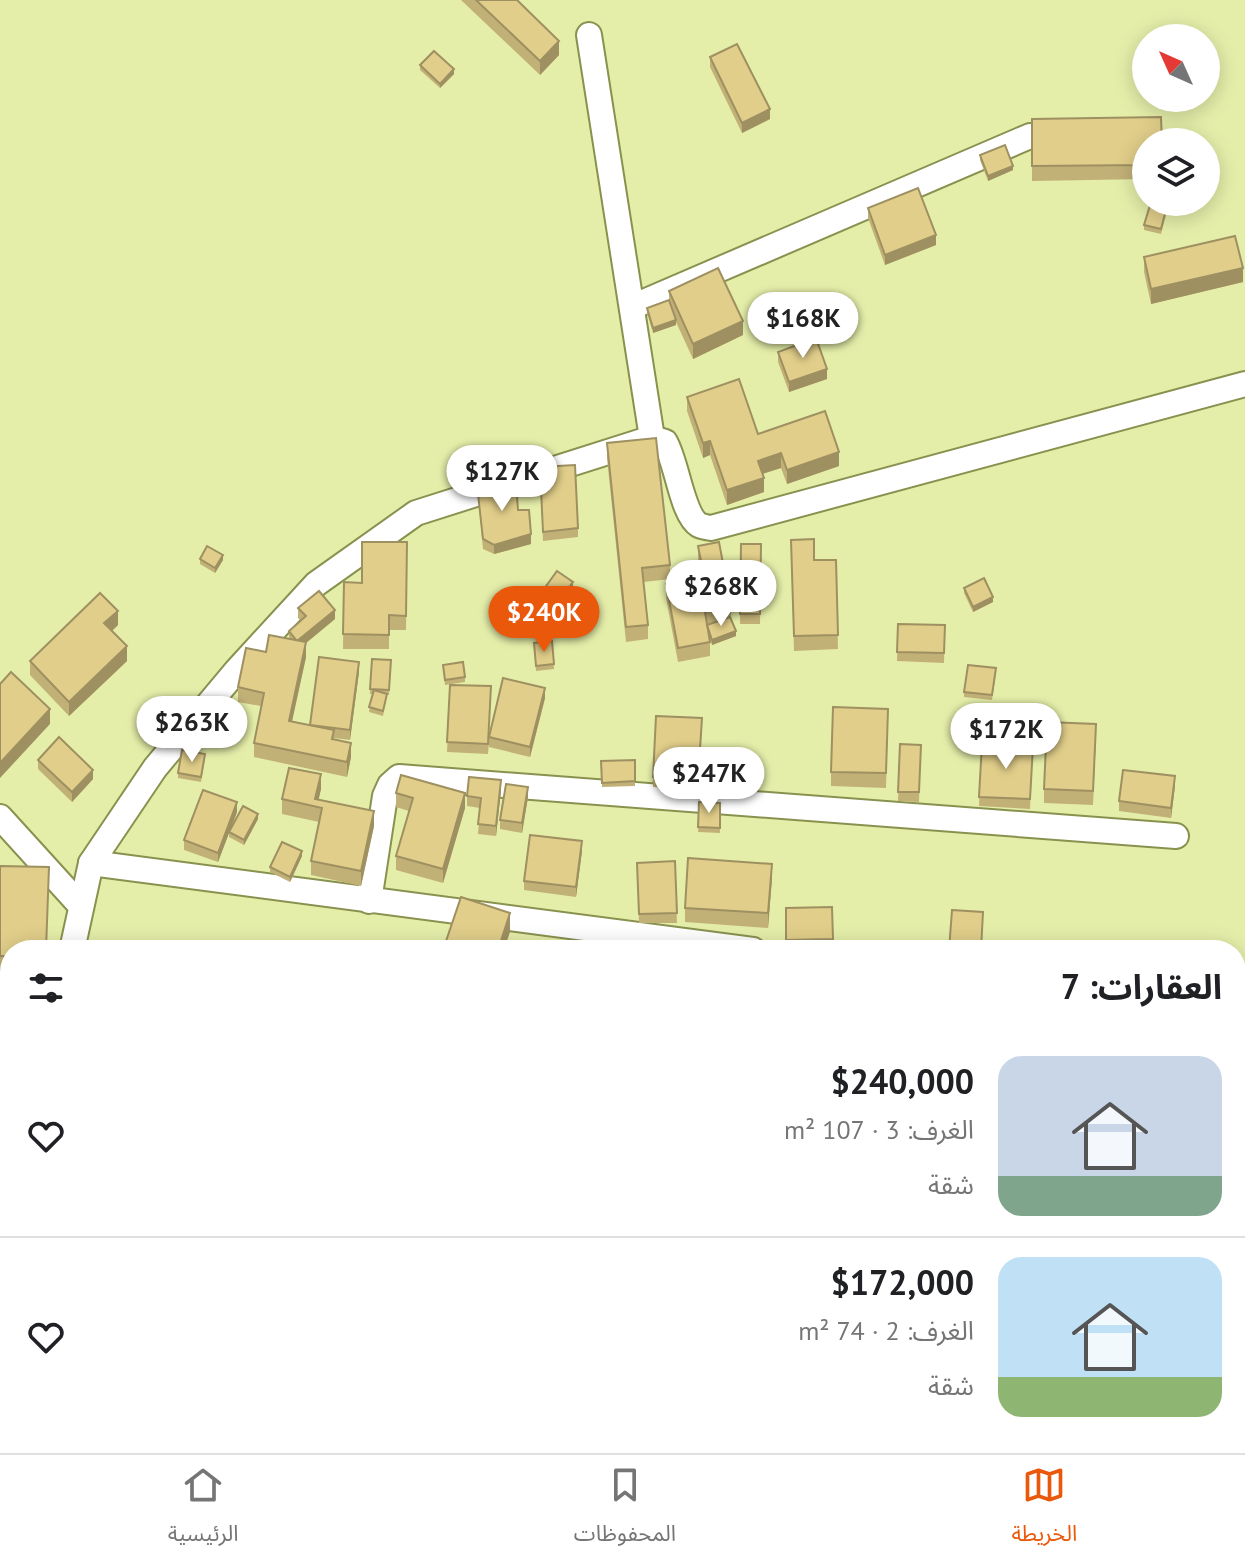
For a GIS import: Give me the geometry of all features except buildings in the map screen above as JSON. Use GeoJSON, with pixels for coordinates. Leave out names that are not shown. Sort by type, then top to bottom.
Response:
{"type":"FeatureCollection","features":[{"type":"Feature","properties":{"kind":"street"},"geometry":{"type":"LineString","coordinates":[[589,35],[652,438]]}},
{"type":"Feature","properties":{"kind":"street"},"geometry":{"type":"LineString","coordinates":[[632,307],[1030,136]]}},
{"type":"Feature","properties":{"kind":"street"},"geometry":{"type":"LineString","coordinates":[[74,940],[91,863],[155,768],[237,670],[316,584],[416,513],[652,438],[665,442],[674,456],[690,516],[699,526],[711,528],[1245,384]]}},
{"type":"Feature","properties":{"kind":"street"},"geometry":{"type":"LineString","coordinates":[[369,901],[385,796],[390,785],[399,777],[1176,836]]}},
{"type":"Feature","properties":{"kind":"street"},"geometry":{"type":"LineString","coordinates":[[0,817],[80,905]]}},
{"type":"Feature","properties":{"kind":"street"},"geometry":{"type":"LineString","coordinates":[[91,863],[675,940]]}}]}
